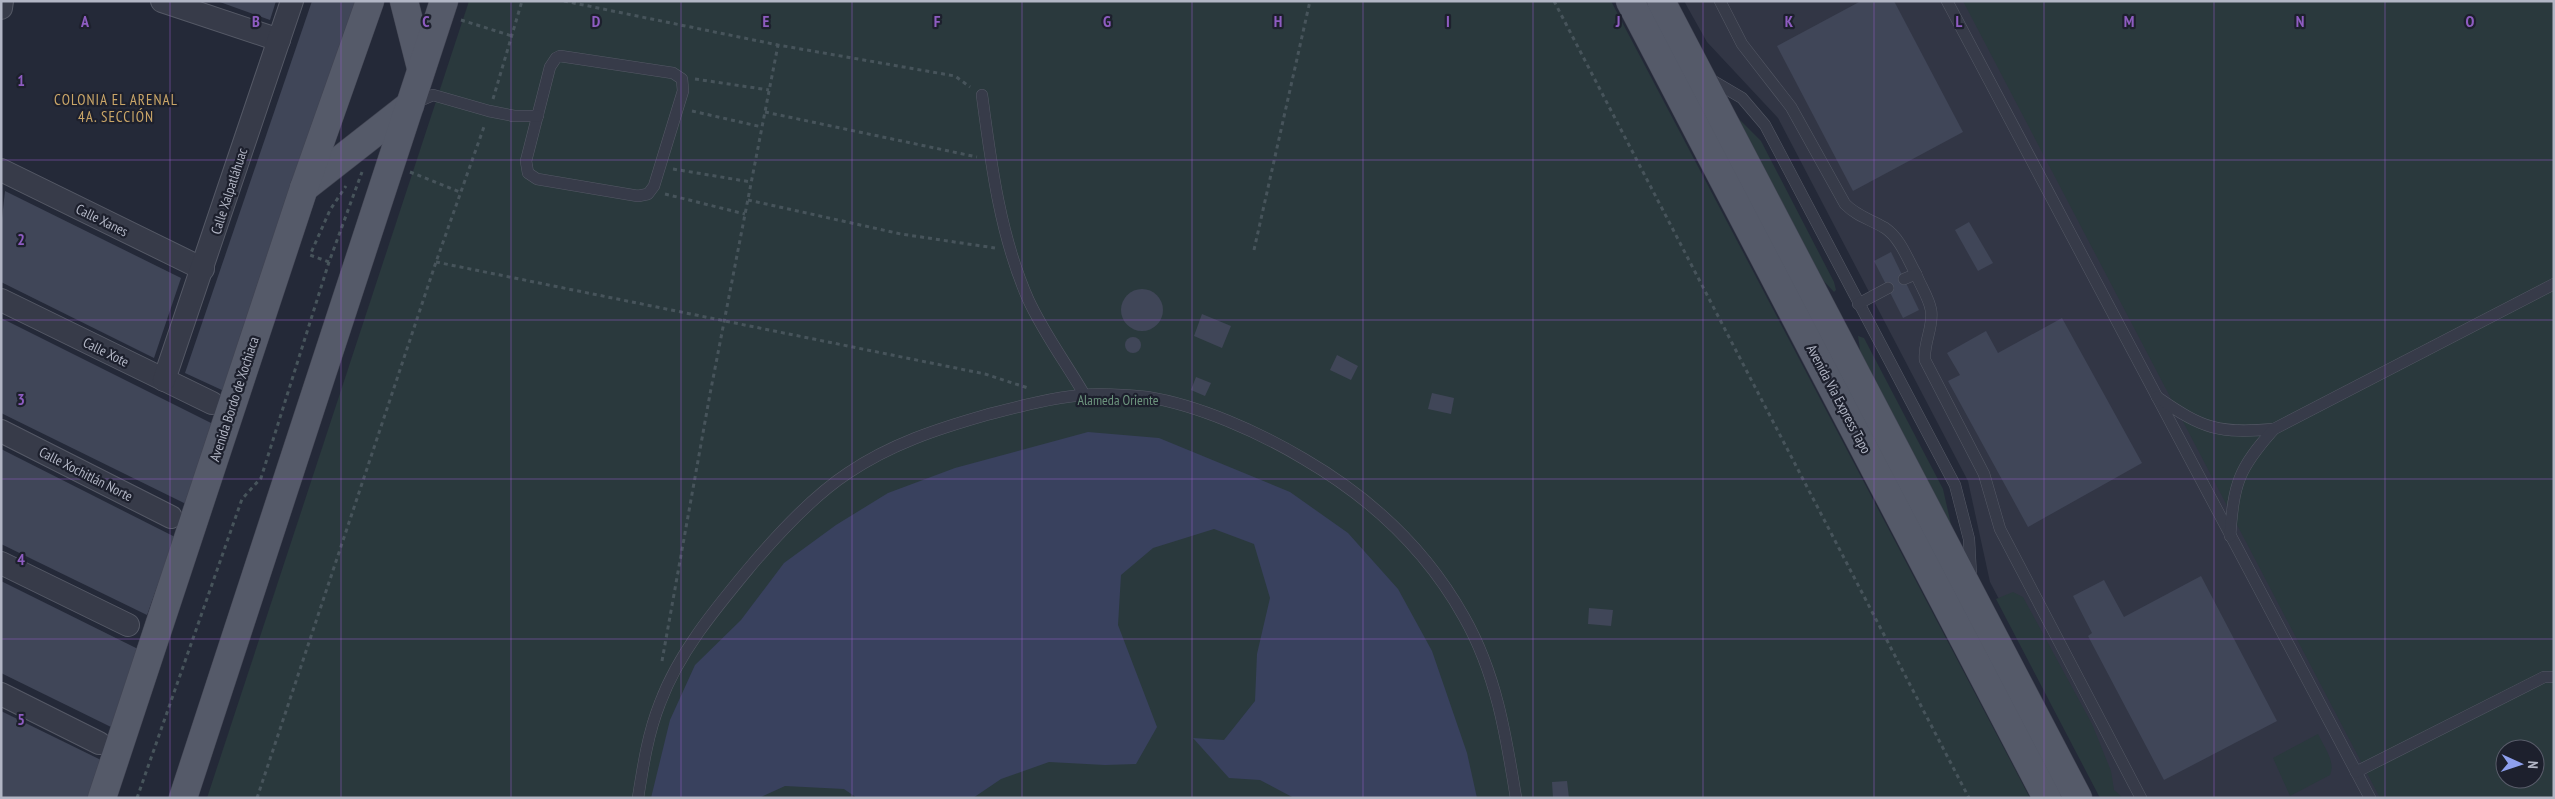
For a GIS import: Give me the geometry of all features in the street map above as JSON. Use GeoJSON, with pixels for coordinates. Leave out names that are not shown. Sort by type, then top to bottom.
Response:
{"type":"FeatureCollection","features":[{"type":"Feature","properties":{"kind":"main road","name":"Avenida Bordo de Xochiaca"},"geometry":{"type":"LineString","coordinates":[[102,798],[304,188],[370,1]]}},
{"type":"Feature","properties":{"kind":"main road"},"geometry":{"type":"LineString","coordinates":[[183,798],[422,100],[421,68],[404,1]]}},
{"type":"Feature","properties":{"kind":"main road","name":"Avenida Vía Express Tapo"},"geometry":{"type":"LineString","coordinates":[[1630,1],[2047,798]]}},
{"type":"Feature","properties":{"kind":"main road","name":"Avenida Vía Express Tapo"},"geometry":{"type":"LineString","coordinates":[[1661,1],[2078,798]]}},
{"type":"Feature","properties":{"kind":"main road"},"geometry":{"type":"LineString","coordinates":[[421,68],[442,7]]}},
{"type":"Feature","properties":{"kind":"main road"},"geometry":{"type":"LineString","coordinates":[[304,188],[422,100]]}},
{"type":"Feature","properties":{"kind":"street"},"geometry":{"type":"LineString","coordinates":[[1,8],[2,1]]}},
{"type":"Feature","properties":{"kind":"street"},"geometry":{"type":"LineString","coordinates":[[162,1],[279,40]]}},
{"type":"Feature","properties":{"kind":"street","name":"Calle Xalpatláhuac"},"geometry":{"type":"LineString","coordinates":[[164,380],[292,1]]}},
{"type":"Feature","properties":{"kind":"street","name":"Calle Xanes"},"geometry":{"type":"LineString","coordinates":[[1,170],[203,269]]}},
{"type":"Feature","properties":{"kind":"street","name":"Calle Xote"},"geometry":{"type":"LineString","coordinates":[[1,300],[212,403]]}},
{"type":"Feature","properties":{"kind":"street","name":"Calle Xochitlán Norte"},"geometry":{"type":"LineString","coordinates":[[1,431],[171,516]]}},
{"type":"Feature","properties":{"kind":"street"},"geometry":{"type":"LineString","coordinates":[[1,563],[128,625]]}},
{"type":"Feature","properties":{"kind":"street"},"geometry":{"type":"LineString","coordinates":[[1,694],[98,743]]}},
{"type":"Feature","properties":{"kind":"lane"},"geometry":{"type":"LineString","coordinates":[[1720,1],[1742,44],[1791,107],[1845,204],[1855,214],[1885,228],[1897,239],[1916,274],[1931,310],[1924,348],[1925,360],[1984,474],[2000,529],[2141,798]]}},
{"type":"Feature","properties":{"kind":"lane"},"geometry":{"type":"LineString","coordinates":[[1947,1],[2370,798]]}},
{"type":"Feature","properties":{"kind":"lane"},"geometry":{"type":"LineString","coordinates":[[560,56],[673,73],[682,79],[684,91],[652,190],[648,194],[638,196],[532,177],[526,167],[526,161],[550,67],[556,58],[560,56]]}},
{"type":"Feature","properties":{"kind":"lane"},"geometry":{"type":"LineString","coordinates":[[1699,73],[1742,98],[1764,125],[1955,485],[1968,539],[1973,597]]}},
{"type":"Feature","properties":{"kind":"lane"},"geometry":{"type":"LineString","coordinates":[[982,95],[991,160],[1010,251],[1029,300],[1084,394]]}},
{"type":"Feature","properties":{"kind":"lane"},"geometry":{"type":"LineString","coordinates":[[422,100],[514,116],[538,116]]}},
{"type":"Feature","properties":{"kind":"lane"},"geometry":{"type":"LineString","coordinates":[[1904,280],[1916,274]]}},
{"type":"Feature","properties":{"kind":"lane"},"geometry":{"type":"LineString","coordinates":[[2230,536],[2232,502],[2240,475],[2251,454],[2274,429],[2554,284]]}},
{"type":"Feature","properties":{"kind":"lane"},"geometry":{"type":"LineString","coordinates":[[1858,304],[1888,288]]}},
{"type":"Feature","properties":{"kind":"lane"},"geometry":{"type":"LineString","coordinates":[[638,798],[648,745],[660,702],[686,652],[745,573],[770,544],[846,474],[885,451],[926,433],[1054,399],[1084,394],[1148,398],[1216,416],[1293,452],[1339,479],[1382,513],[1434,569],[1466,619],[1489,670],[1503,716],[1516,798]]}},
{"type":"Feature","properties":{"kind":"lane"},"geometry":{"type":"LineString","coordinates":[[2155,395],[2188,418],[2214,428],[2237,432],[2274,429]]}},
{"type":"Feature","properties":{"kind":"lane"},"geometry":{"type":"LineString","coordinates":[[2356,772],[2544,677],[2554,677]]}},
{"type":"Feature","properties":{"kind":"path"},"geometry":{"type":"LineString","coordinates":[[258,798],[436,262],[489,111],[522,1]]}},
{"type":"Feature","properties":{"kind":"path"},"geometry":{"type":"LineString","coordinates":[[564,1],[778,45],[955,76],[982,95]]}},
{"type":"Feature","properties":{"kind":"path"},"geometry":{"type":"LineString","coordinates":[[1254,250],[1310,1]]}},
{"type":"Feature","properties":{"kind":"path"},"geometry":{"type":"LineString","coordinates":[[1554,1],[1969,798]]}},
{"type":"Feature","properties":{"kind":"path"},"geometry":{"type":"LineString","coordinates":[[442,7],[512,36]]}},
{"type":"Feature","properties":{"kind":"path"},"geometry":{"type":"LineString","coordinates":[[668,686],[661,672],[662,657],[724,320],[778,45]]}},
{"type":"Feature","properties":{"kind":"path"},"geometry":{"type":"LineString","coordinates":[[682,79],[704,79],[769,90]]}},
{"type":"Feature","properties":{"kind":"path"},"geometry":{"type":"LineString","coordinates":[[678,108],[762,127]]}},
{"type":"Feature","properties":{"kind":"path"},"geometry":{"type":"LineString","coordinates":[[765,112],[991,160]]}},
{"type":"Feature","properties":{"kind":"path"},"geometry":{"type":"LineString","coordinates":[[660,166],[751,182]]}},
{"type":"Feature","properties":{"kind":"path"},"geometry":{"type":"LineString","coordinates":[[137,798],[242,499],[261,478],[329,262],[362,172]]}},
{"type":"Feature","properties":{"kind":"path"},"geometry":{"type":"LineString","coordinates":[[329,262],[310,255],[330,210],[347,183]]}},
{"type":"Feature","properties":{"kind":"path"},"geometry":{"type":"LineString","coordinates":[[652,190],[745,214]]}},
{"type":"Feature","properties":{"kind":"path"},"geometry":{"type":"LineString","coordinates":[[748,200],[901,234],[1010,251]]}},
{"type":"Feature","properties":{"kind":"path"},"geometry":{"type":"LineString","coordinates":[[436,262],[985,374],[1054,399]]}},
{"type":"Feature","properties":{"kind":"shaded area"},"geometry":{"type":"Polygon","coordinates":[[[1684,1],[2554,1],[2554,798],[2103,798],[1990,582],[1968,481],[1778,118],[1707,42],[1684,1]]]}},
{"type":"Feature","properties":{"kind":"green space","name":"Alameda Oriente"},"geometry":{"type":"Polygon","coordinates":[[[469,1],[1611,1],[2030,798],[207,798],[469,1]]]}},
{"type":"Feature","properties":{"kind":"green space"},"geometry":{"type":"Polygon","coordinates":[[[1963,1],[2554,1],[2554,798],[2380,798],[1963,1]]]}},
{"type":"Feature","properties":{"kind":"green space"},"geometry":{"type":"Polygon","coordinates":[[[1735,115],[1761,141],[1834,282],[1836,290],[1834,292],[1807,263],[1735,115]]]}},
{"type":"Feature","properties":{"kind":"green space"},"geometry":{"type":"Polygon","coordinates":[[[1858,336],[1864,338],[1943,489],[1952,529],[1861,357],[1858,336]]]}},
{"type":"Feature","properties":{"kind":"green space"},"geometry":{"type":"Polygon","coordinates":[[[2013,592],[2023,597],[2092,724],[2111,771],[2114,790],[2123,798],[2100,798],[1996,599],[2013,592]]]}},
{"type":"Feature","properties":{"kind":"green space"},"geometry":{"type":"Polygon","coordinates":[[[2318,734],[2332,765],[2330,775],[2290,796],[2273,758],[2318,734]]]}},
{"type":"Feature","properties":{"kind":"water"},"geometry":{"type":"Polygon","coordinates":[[[1088,432],[1159,438],[1290,492],[1348,533],[1398,589],[1432,651],[1467,753],[1477,798],[1294,798],[1260,780],[1229,778],[1193,738],[1224,740],[1255,701],[1257,654],[1270,598],[1254,544],[1214,529],[1153,548],[1121,575],[1118,625],[1157,727],[1136,764],[1105,765],[1049,762],[1001,779],[973,798],[857,798],[844,789],[785,786],[759,798],[651,798],[670,720],[695,665],[741,620],[784,563],[836,525],[888,493],[955,468],[1088,432]]]}},
{"type":"Feature","properties":{"kind":"building"},"geometry":{"type":"Polygon","coordinates":[[[217,1],[276,1],[270,20],[217,1]]]}},
{"type":"Feature","properties":{"kind":"building"},"geometry":{"type":"Polygon","coordinates":[[[312,1],[356,1],[224,391],[185,373],[312,1]]]}},
{"type":"Feature","properties":{"kind":"building"},"geometry":{"type":"Polygon","coordinates":[[[1861,1],[1894,1],[1963,132],[1853,191],[1777,46],[1861,1]]]}},
{"type":"Feature","properties":{"kind":"building"},"geometry":{"type":"Polygon","coordinates":[[[5,191],[181,278],[154,358],[1,282],[1,228],[5,191]]]}},
{"type":"Feature","properties":{"kind":"building"},"geometry":{"type":"Polygon","coordinates":[[[1969,222],[1993,263],[1978,271],[1955,230],[1969,222]]]}},
{"type":"Feature","properties":{"kind":"building"},"geometry":{"type":"Polygon","coordinates":[[[1891,252],[1919,310],[1903,318],[1874,261],[1891,252]]]}},
{"type":"Feature","properties":{"kind":"building"},"geometry":{"type":"Polygon","coordinates":[[[1142,289],[1157,295],[1163,310],[1157,325],[1142,331],[1127,325],[1121,310],[1127,295],[1142,289]]]}},
{"type":"Feature","properties":{"kind":"building"},"geometry":{"type":"Polygon","coordinates":[[[1202,314],[1231,326],[1222,348],[1194,336],[1202,314]]]}},
{"type":"Feature","properties":{"kind":"building"},"geometry":{"type":"Polygon","coordinates":[[[1,318],[213,424],[186,504],[1,413],[1,318]]]}},
{"type":"Feature","properties":{"kind":"building"},"geometry":{"type":"Polygon","coordinates":[[[2062,318],[2142,463],[2028,527],[1948,381],[1960,375],[1947,353],[1986,331],[1998,353],[2062,318]]]}},
{"type":"Feature","properties":{"kind":"building"},"geometry":{"type":"Polygon","coordinates":[[[1130,337],[1136,337],[1141,342],[1139,351],[1130,353],[1125,348],[1125,342],[1130,337]]]}},
{"type":"Feature","properties":{"kind":"building"},"geometry":{"type":"Polygon","coordinates":[[[1337,355],[1358,366],[1351,380],[1330,370],[1337,355]]]}},
{"type":"Feature","properties":{"kind":"building"},"geometry":{"type":"Polygon","coordinates":[[[1196,377],[1211,383],[1205,396],[1191,390],[1196,377]]]}},
{"type":"Feature","properties":{"kind":"building"},"geometry":{"type":"Polygon","coordinates":[[[1432,393],[1454,398],[1451,414],[1428,409],[1432,393]]]}},
{"type":"Feature","properties":{"kind":"building"},"geometry":{"type":"Polygon","coordinates":[[[1,449],[175,537],[147,615],[1,544],[1,449]]]}},
{"type":"Feature","properties":{"kind":"building"},"geometry":{"type":"Polygon","coordinates":[[[2201,576],[2277,721],[2164,780],[2088,636],[2092,633],[2073,596],[2104,580],[2124,617],[2201,576]]]}},
{"type":"Feature","properties":{"kind":"building"},"geometry":{"type":"Polygon","coordinates":[[[1,581],[138,649],[111,727],[1,673],[1,581]]]}},
{"type":"Feature","properties":{"kind":"building"},"geometry":{"type":"Polygon","coordinates":[[[1589,608],[1613,610],[1611,626],[1588,624],[1589,608]]]}},
{"type":"Feature","properties":{"kind":"building"},"geometry":{"type":"Polygon","coordinates":[[[1,711],[101,760],[88,798],[1,798],[1,711]]]}},
{"type":"Feature","properties":{"kind":"building"},"geometry":{"type":"Polygon","coordinates":[[[1567,781],[1569,798],[1553,798],[1552,782],[1567,781]]]}},
{"type":"Feature","properties":{"kind":"district","name":"COLONIA EL ARENAL 4A. SECCIÓN"},"geometry":{"type":"Point","coordinates":[116,108]}}]}
